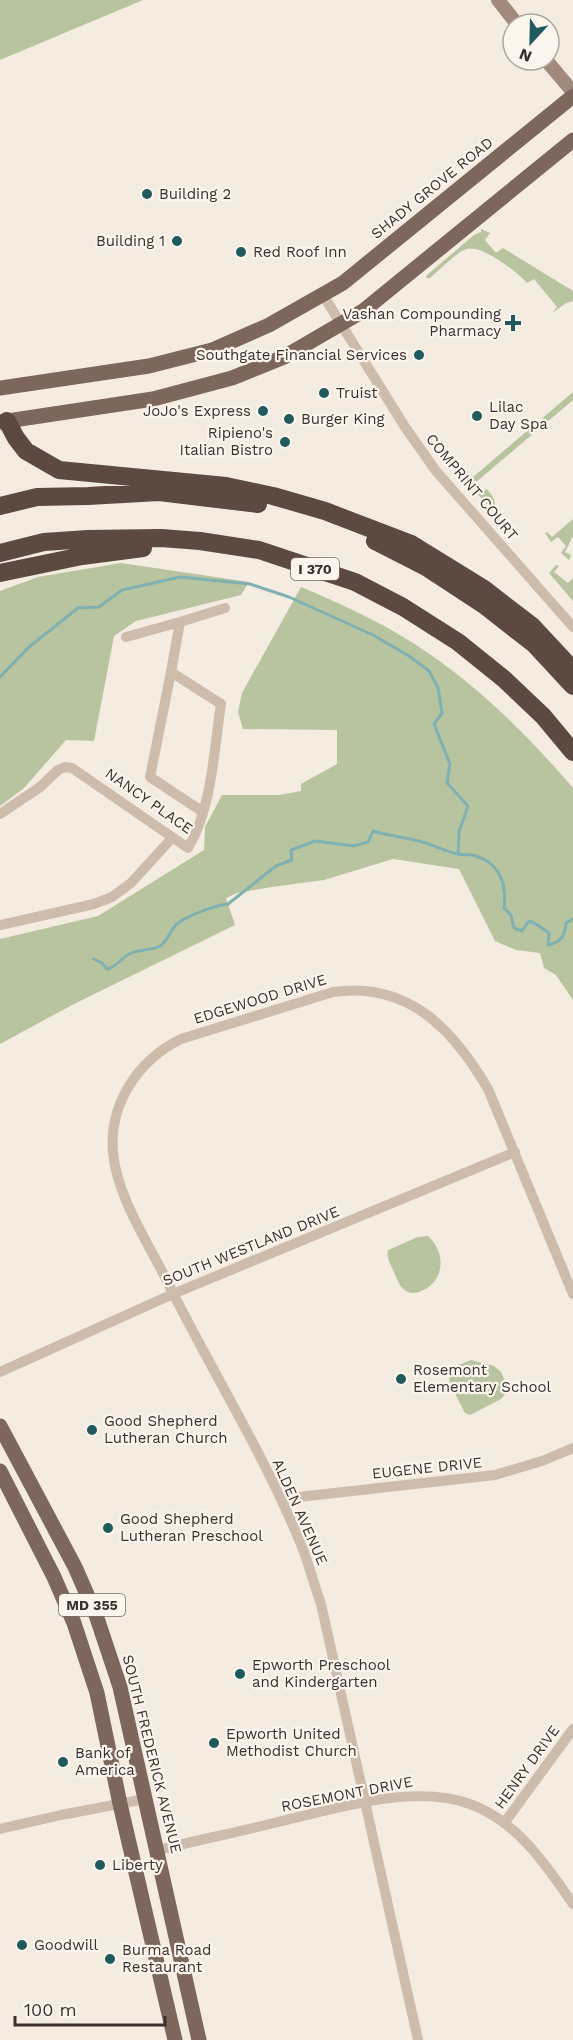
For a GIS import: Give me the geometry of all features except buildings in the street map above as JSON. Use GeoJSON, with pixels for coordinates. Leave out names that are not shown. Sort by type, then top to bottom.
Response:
{"type":"FeatureCollection","features":[{"type":"Feature","properties":{"kind":"highway"},"geometry":{"type":"LineString","coordinates":[[2,418],[26,451],[59,470],[226,486],[273,496],[325,511],[411,544],[484,589],[532,626],[573,670]]}},
{"type":"Feature","properties":{"kind":"highway"},"geometry":{"type":"LineString","coordinates":[[0,506],[37,497],[159,492],[269,505],[373,540],[426,567],[484,605],[534,644],[573,686]]}},
{"type":"Feature","properties":{"kind":"highway","name":"I 370"},"geometry":{"type":"LineString","coordinates":[[0,553],[44,542],[88,539],[161,538],[200,541],[258,550],[355,582],[403,607],[458,642],[504,678],[543,716],[573,752]]}},
{"type":"Feature","properties":{"kind":"highway"},"geometry":{"type":"LineString","coordinates":[[0,573],[82,556],[200,541]]}},
{"type":"Feature","properties":{"kind":"main road"},"geometry":{"type":"LineString","coordinates":[[498,0],[508,12]]}},
{"type":"Feature","properties":{"kind":"main road"},"geometry":{"type":"LineString","coordinates":[[556,72],[573,94]]}},
{"type":"Feature","properties":{"kind":"main road","name":"SHADY GROVE ROAD"},"geometry":{"type":"LineString","coordinates":[[0,388],[133,369],[212,350],[269,325],[343,283],[573,94]]}},
{"type":"Feature","properties":{"kind":"main road"},"geometry":{"type":"LineString","coordinates":[[2,418],[153,399],[222,381],[284,357],[363,311],[573,140]]}},
{"type":"Feature","properties":{"kind":"main road","name":"SOUTH FREDERICK AVENUE"},"geometry":{"type":"LineString","coordinates":[[0,1426],[75,1567],[96,1615],[120,1687],[199,2040]]}},
{"type":"Feature","properties":{"kind":"main road","name":"MD 355"},"geometry":{"type":"LineString","coordinates":[[0,1471],[54,1577],[74,1623],[97,1693],[120,1804],[175,2040]]}},
{"type":"Feature","properties":{"kind":"street","name":"COMPRINT COURT"},"geometry":{"type":"LineString","coordinates":[[323,295],[405,427],[436,471],[573,627]]}},
{"type":"Feature","properties":{"kind":"street"},"geometry":{"type":"LineString","coordinates":[[126,637],[225,608]]}},
{"type":"Feature","properties":{"kind":"street","name":"NANCY PLACE"},"geometry":{"type":"LineString","coordinates":[[180,622],[150,777],[203,812]]}},
{"type":"Feature","properties":{"kind":"street","name":"NANCY PLACE"},"geometry":{"type":"LineString","coordinates":[[0,814],[40,787],[58,770],[65,767],[72,768],[188,848],[197,833],[203,812],[221,704],[171,672]]}},
{"type":"Feature","properties":{"kind":"street"},"geometry":{"type":"LineString","coordinates":[[0,925],[94,904],[112,897],[131,883],[172,838]]}},
{"type":"Feature","properties":{"kind":"street","name":"EDGEWOOD DRIVE"},"geometry":{"type":"LineString","coordinates":[[173,1294],[118,1183],[113,1152],[114,1126],[124,1094],[137,1072],[166,1046],[181,1039],[333,992],[348,990],[376,992],[398,998],[425,1012],[464,1053],[488,1089],[573,1294]]}},
{"type":"Feature","properties":{"kind":"street","name":"SOUTH WESTLAND DRIVE"},"geometry":{"type":"LineString","coordinates":[[0,1371],[173,1294],[515,1152]]}},
{"type":"Feature","properties":{"kind":"street","name":"ALDEN AVENUE"},"geometry":{"type":"LineString","coordinates":[[173,1294],[281,1499],[304,1554],[321,1604],[418,2040]]}},
{"type":"Feature","properties":{"kind":"street","name":"EUGENE DRIVE"},"geometry":{"type":"LineString","coordinates":[[281,1499],[495,1475],[542,1461],[573,1448]]}},
{"type":"Feature","properties":{"kind":"street","name":"HENRY DRIVE"},"geometry":{"type":"LineString","coordinates":[[505,1822],[573,1729]]}},
{"type":"Feature","properties":{"kind":"street","name":"ROSEMONT DRIVE"},"geometry":{"type":"LineString","coordinates":[[158,1850],[366,1803],[412,1795],[441,1796],[471,1804],[505,1822],[539,1856],[573,1904]]}},
{"type":"Feature","properties":{"kind":"street"},"geometry":{"type":"LineString","coordinates":[[0,1828],[145,1799]]}},
{"type":"Feature","properties":{"kind":"green space"},"geometry":{"type":"Polygon","coordinates":[[[0,0],[143,0],[0,60],[0,0]]]}},
{"type":"Feature","properties":{"kind":"green space"},"geometry":{"type":"Polygon","coordinates":[[[481,229],[490,233],[485,240],[496,253],[503,248],[573,291],[573,301],[552,313],[557,307],[534,279],[527,283],[498,260],[473,249],[463,251],[430,278],[426,278],[474,235],[481,232],[481,229]]]}},
{"type":"Feature","properties":{"kind":"green space"},"geometry":{"type":"Polygon","coordinates":[[[573,392],[573,400],[475,483],[482,491],[487,489],[495,501],[493,510],[490,508],[461,475],[467,471],[473,477],[573,392]]]}},
{"type":"Feature","properties":{"kind":"green space"},"geometry":{"type":"Polygon","coordinates":[[[573,519],[573,536],[565,552],[571,555],[569,560],[561,553],[566,546],[558,537],[551,542],[545,533],[547,532],[552,537],[573,519]]]}},
{"type":"Feature","properties":{"kind":"green space"},"geometry":{"type":"Polygon","coordinates":[[[121,563],[249,582],[241,595],[136,621],[114,636],[94,741],[66,740],[24,788],[0,806],[0,591],[38,577],[121,563]]]}},
{"type":"Feature","properties":{"kind":"green space"},"geometry":{"type":"Polygon","coordinates":[[[556,565],[559,566],[554,572],[568,583],[573,578],[573,601],[549,573],[556,565]]]}},
{"type":"Feature","properties":{"kind":"green space"},"geometry":{"type":"Polygon","coordinates":[[[301,587],[372,619],[457,674],[537,748],[573,788],[573,1000],[556,975],[544,968],[540,953],[516,950],[495,941],[459,869],[393,859],[324,880],[237,893],[226,898],[235,925],[72,1005],[0,1044],[0,939],[98,916],[204,850],[205,827],[222,795],[279,795],[301,791],[301,784],[337,764],[337,730],[243,729],[238,712],[242,693],[301,587]]]}},
{"type":"Feature","properties":{"kind":"green space"},"geometry":{"type":"Polygon","coordinates":[[[428,1236],[438,1251],[440,1267],[438,1275],[428,1288],[410,1293],[404,1290],[399,1283],[389,1261],[388,1250],[418,1237],[428,1236]]]}},
{"type":"Feature","properties":{"kind":"green space"},"geometry":{"type":"Polygon","coordinates":[[[471,1360],[494,1366],[501,1372],[507,1386],[506,1393],[501,1399],[470,1415],[465,1413],[450,1384],[449,1374],[456,1366],[471,1360]]]}},
{"type":"Feature","properties":{"kind":"waterway"},"geometry":{"type":"LineString","coordinates":[[0,677],[29,647],[78,608],[99,607],[122,590],[180,577],[250,584],[289,597],[373,635],[409,656],[429,671],[438,688],[442,713],[434,724],[450,764],[447,783],[468,806],[459,832],[458,854]]}},
{"type":"Feature","properties":{"kind":"waterway"},"geometry":{"type":"LineString","coordinates":[[94,959],[107,969],[129,954],[160,946],[181,921],[201,911],[228,904],[276,866],[292,860],[291,850],[315,841],[354,846],[368,842],[373,831],[416,840],[489,862],[499,874],[504,890],[504,908],[511,915],[514,928],[522,931],[529,921],[536,924],[549,933],[548,945],[562,938],[566,923],[573,919]]}},
{"type":"Feature","properties":{"kind":"place","name":"Building 2"},"geometry":{"type":"Point","coordinates":[147,194]}},
{"type":"Feature","properties":{"kind":"place","name":"Building 1"},"geometry":{"type":"Point","coordinates":[177,241]}},
{"type":"Feature","properties":{"kind":"place","name":"Red Roof Inn"},"geometry":{"type":"Point","coordinates":[241,252]}},
{"type":"Feature","properties":{"kind":"place","name":"Vashan Compounding Pharmacy"},"geometry":{"type":"Point","coordinates":[513,323]}},
{"type":"Feature","properties":{"kind":"place","name":"Southgate Financial Services"},"geometry":{"type":"Point","coordinates":[419,355]}},
{"type":"Feature","properties":{"kind":"place","name":"Truist"},"geometry":{"type":"Point","coordinates":[324,393]}},
{"type":"Feature","properties":{"kind":"place","name":"JoJo's Express"},"geometry":{"type":"Point","coordinates":[263,411]}},
{"type":"Feature","properties":{"kind":"place","name":"Lilac Day Spa"},"geometry":{"type":"Point","coordinates":[477,416]}},
{"type":"Feature","properties":{"kind":"place","name":"Burger King"},"geometry":{"type":"Point","coordinates":[289,419]}},
{"type":"Feature","properties":{"kind":"place","name":"Ripieno's Italian Bistro"},"geometry":{"type":"Point","coordinates":[285,442]}},
{"type":"Feature","properties":{"kind":"place","name":"Rosemont Elementary School"},"geometry":{"type":"Point","coordinates":[401,1379]}},
{"type":"Feature","properties":{"kind":"place","name":"Good Shepherd Lutheran Church"},"geometry":{"type":"Point","coordinates":[92,1430]}},
{"type":"Feature","properties":{"kind":"place","name":"Good Shepherd Lutheran Preschool"},"geometry":{"type":"Point","coordinates":[108,1528]}},
{"type":"Feature","properties":{"kind":"place","name":"Epworth Preschool and Kindergarten"},"geometry":{"type":"Point","coordinates":[240,1674]}},
{"type":"Feature","properties":{"kind":"place","name":"Epworth United Methodist Church"},"geometry":{"type":"Point","coordinates":[214,1743]}},
{"type":"Feature","properties":{"kind":"place","name":"Bank of America"},"geometry":{"type":"Point","coordinates":[63,1762]}},
{"type":"Feature","properties":{"kind":"place","name":"Liberty"},"geometry":{"type":"Point","coordinates":[100,1865]}},
{"type":"Feature","properties":{"kind":"place","name":"Goodwill"},"geometry":{"type":"Point","coordinates":[22,1945]}},
{"type":"Feature","properties":{"kind":"place","name":"Burma Road Restaurant"},"geometry":{"type":"Point","coordinates":[110,1959]}}]}
